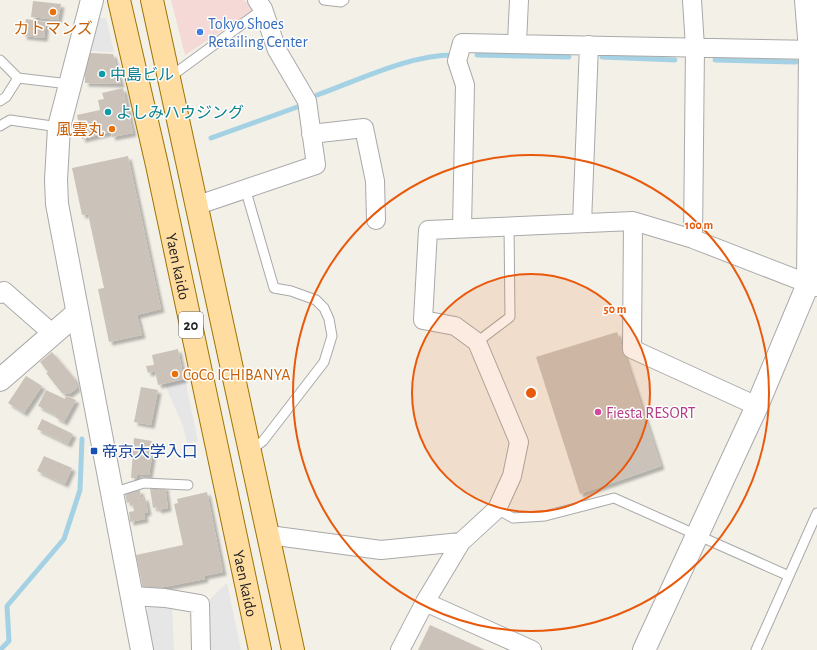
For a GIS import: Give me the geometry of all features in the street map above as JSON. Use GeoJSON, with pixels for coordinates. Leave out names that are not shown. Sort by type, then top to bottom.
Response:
{"type":"FeatureCollection","features":[{"type":"Feature","properties":{"kind":"main road","name":"Yaen kaido"},"geometry":{"type":"LineString","coordinates":[[119,0],[134,62],[260,650]]}},
{"type":"Feature","properties":{"kind":"main road","name":"Yaen kaido"},"geometry":{"type":"LineString","coordinates":[[152,0],[198,205],[293,650]]}},
{"type":"Feature","properties":{"kind":"main road"},"geometry":{"type":"LineString","coordinates":[[134,62],[139,50],[146,46],[154,44],[164,52]]}},
{"type":"Feature","properties":{"kind":"main road"},"geometry":{"type":"LineString","coordinates":[[237,542],[269,535]]}},
{"type":"Feature","properties":{"kind":"street"},"geometry":{"type":"LineString","coordinates":[[92,0],[59,127],[56,180],[57,204],[142,650]]}},
{"type":"Feature","properties":{"kind":"street"},"geometry":{"type":"LineString","coordinates":[[517,43],[520,0]]}},
{"type":"Feature","properties":{"kind":"street"},"geometry":{"type":"LineString","coordinates":[[692,0],[695,47],[693,240]]}},
{"type":"Feature","properties":{"kind":"street"},"geometry":{"type":"LineString","coordinates":[[644,650],[812,286],[814,50],[806,0]]}},
{"type":"Feature","properties":{"kind":"street"},"geometry":{"type":"LineString","coordinates":[[198,205],[316,165],[306,101],[277,50],[260,4]]}},
{"type":"Feature","properties":{"kind":"street"},"geometry":{"type":"LineString","coordinates":[[462,228],[465,85],[457,61],[462,43],[814,50]]}},
{"type":"Feature","properties":{"kind":"street"},"geometry":{"type":"LineString","coordinates":[[582,223],[589,45]]}},
{"type":"Feature","properties":{"kind":"street"},"geometry":{"type":"LineString","coordinates":[[311,134],[364,128],[375,181],[376,220]]}},
{"type":"Feature","properties":{"kind":"street"},"geometry":{"type":"LineString","coordinates":[[400,650],[425,602],[461,542],[497,509],[512,476],[519,442],[477,342],[455,326],[423,320],[428,230],[633,221],[693,240],[812,286]]}},
{"type":"Feature","properties":{"kind":"street"},"geometry":{"type":"LineString","coordinates":[[633,221],[632,349],[756,406]]}},
{"type":"Feature","properties":{"kind":"street"},"geometry":{"type":"LineString","coordinates":[[0,294],[4,291],[53,334]]}},
{"type":"Feature","properties":{"kind":"street"},"geometry":{"type":"LineString","coordinates":[[0,380],[77,313]]}},
{"type":"Feature","properties":{"kind":"street"},"geometry":{"type":"LineString","coordinates":[[269,535],[381,550],[461,542]]}},
{"type":"Feature","properties":{"kind":"street"},"geometry":{"type":"LineString","coordinates":[[132,596],[165,598],[200,604],[201,650]]}},
{"type":"Feature","properties":{"kind":"street"},"geometry":{"type":"LineString","coordinates":[[425,602],[524,648]]}},
{"type":"Feature","properties":{"kind":"lane"},"geometry":{"type":"LineString","coordinates":[[324,0],[340,2],[344,0]]}},
{"type":"Feature","properties":{"kind":"lane"},"geometry":{"type":"LineString","coordinates":[[170,77],[260,4]]}},
{"type":"Feature","properties":{"kind":"lane"},"geometry":{"type":"LineString","coordinates":[[0,60],[18,78],[69,84]]}},
{"type":"Feature","properties":{"kind":"lane"},"geometry":{"type":"LineString","coordinates":[[0,101],[6,97],[18,78]]}},
{"type":"Feature","properties":{"kind":"lane"},"geometry":{"type":"LineString","coordinates":[[0,126],[10,120],[59,127]]}},
{"type":"Feature","properties":{"kind":"lane"},"geometry":{"type":"LineString","coordinates":[[245,188],[274,288],[292,291],[316,300],[324,308],[329,319],[332,336],[324,362],[263,441],[250,450]]}},
{"type":"Feature","properties":{"kind":"lane"},"geometry":{"type":"LineString","coordinates":[[477,342],[510,317],[509,226]]}},
{"type":"Feature","properties":{"kind":"lane"},"geometry":{"type":"LineString","coordinates":[[112,493],[144,483],[188,485]]}},
{"type":"Feature","properties":{"kind":"lane"},"geometry":{"type":"LineString","coordinates":[[497,509],[513,518],[545,516],[614,498],[789,576]]}},
{"type":"Feature","properties":{"kind":"lane"},"geometry":{"type":"LineString","coordinates":[[756,650],[817,514]]}},
{"type":"Feature","properties":{"kind":"shaded area","name":"Tokyo Shoes Retailing Center"},"geometry":{"type":"Polygon","coordinates":[[[171,0],[243,0],[257,8],[185,55],[171,0]]]}},
{"type":"Feature","properties":{"kind":"shaded area"},"geometry":{"type":"Polygon","coordinates":[[[95,18],[106,18],[114,52],[88,51],[95,18]]]}},
{"type":"Feature","properties":{"kind":"shaded area"},"geometry":{"type":"Polygon","coordinates":[[[185,380],[198,441],[187,443],[183,426],[165,385],[185,380]]]}},
{"type":"Feature","properties":{"kind":"shaded area"},"geometry":{"type":"Polygon","coordinates":[[[227,583],[241,650],[206,650],[206,603],[227,583]]]}},
{"type":"Feature","properties":{"kind":"shaded area"},"geometry":{"type":"Polygon","coordinates":[[[151,604],[172,606],[174,650],[152,650],[145,613],[151,604]]]}},
{"type":"Feature","properties":{"kind":"building"},"geometry":{"type":"Polygon","coordinates":[[[33,1],[61,4],[58,20],[31,17],[33,1]]]}},
{"type":"Feature","properties":{"kind":"building"},"geometry":{"type":"Polygon","coordinates":[[[26,19],[46,22],[44,38],[23,36],[26,19]]]}},
{"type":"Feature","properties":{"kind":"building","name":"中島ビル"},"geometry":{"type":"Polygon","coordinates":[[[89,53],[113,54],[121,84],[85,83],[85,65],[89,53]]]}},
{"type":"Feature","properties":{"kind":"building","name":"よしみハウジング"},"geometry":{"type":"Polygon","coordinates":[[[123,88],[133,133],[112,137],[111,132],[82,139],[77,115],[100,110],[98,100],[104,99],[102,93],[123,88]]]}},
{"type":"Feature","properties":{"kind":"building"},"geometry":{"type":"Polygon","coordinates":[[[128,156],[161,309],[137,315],[142,335],[109,342],[98,289],[104,288],[88,214],[82,215],[72,168],[128,156]]]}},
{"type":"Feature","properties":{"kind":"building","name":"Fiesta RESORT"},"geometry":{"type":"Polygon","coordinates":[[[617,332],[661,466],[580,494],[536,357],[617,332]]]}},
{"type":"Feature","properties":{"kind":"building"},"geometry":{"type":"Polygon","coordinates":[[[178,349],[184,379],[158,385],[155,371],[148,373],[146,366],[154,365],[152,355],[178,349]]]}},
{"type":"Feature","properties":{"kind":"building"},"geometry":{"type":"Polygon","coordinates":[[[52,352],[74,378],[77,388],[69,394],[62,393],[46,373],[48,372],[40,362],[52,352]]]}},
{"type":"Feature","properties":{"kind":"building"},"geometry":{"type":"Polygon","coordinates":[[[26,376],[42,386],[24,413],[8,403],[26,376]]]}},
{"type":"Feature","properties":{"kind":"building"},"geometry":{"type":"Polygon","coordinates":[[[141,387],[158,390],[151,425],[134,422],[141,387]]]}},
{"type":"Feature","properties":{"kind":"building"},"geometry":{"type":"Polygon","coordinates":[[[46,390],[65,399],[66,396],[76,400],[64,422],[55,417],[56,415],[38,406],[46,390]]]}},
{"type":"Feature","properties":{"kind":"building"},"geometry":{"type":"Polygon","coordinates":[[[42,419],[73,434],[68,444],[37,429],[42,419]]]}},
{"type":"Feature","properties":{"kind":"building"},"geometry":{"type":"Polygon","coordinates":[[[134,438],[152,441],[150,450],[153,450],[149,475],[137,474],[136,478],[131,478],[134,438]]]}},
{"type":"Feature","properties":{"kind":"building"},"geometry":{"type":"Polygon","coordinates":[[[44,456],[72,468],[65,484],[37,471],[44,456]]]}},
{"type":"Feature","properties":{"kind":"building"},"geometry":{"type":"Polygon","coordinates":[[[165,486],[168,508],[158,510],[157,507],[153,508],[150,489],[165,486]]]}},
{"type":"Feature","properties":{"kind":"building"},"geometry":{"type":"Polygon","coordinates":[[[140,490],[141,498],[145,497],[148,512],[144,513],[145,519],[130,522],[129,512],[134,511],[132,502],[127,503],[125,493],[140,490]]]}},
{"type":"Feature","properties":{"kind":"building"},"geometry":{"type":"Polygon","coordinates":[[[207,492],[223,572],[204,576],[205,579],[154,589],[153,587],[143,589],[136,555],[183,545],[174,504],[178,503],[177,499],[207,492]]]}},
{"type":"Feature","properties":{"kind":"building"},"geometry":{"type":"Polygon","coordinates":[[[430,625],[485,650],[418,650],[430,625]]]}},
{"type":"Feature","properties":{"kind":"waterway"},"geometry":{"type":"LineString","coordinates":[[317,95],[384,69],[419,59],[453,55]]}},
{"type":"Feature","properties":{"kind":"waterway"},"geometry":{"type":"LineString","coordinates":[[477,55],[569,57]]}},
{"type":"Feature","properties":{"kind":"waterway"},"geometry":{"type":"LineString","coordinates":[[602,57],[675,60]]}},
{"type":"Feature","properties":{"kind":"waterway"},"geometry":{"type":"LineString","coordinates":[[715,60],[796,62]]}},
{"type":"Feature","properties":{"kind":"waterway"},"geometry":{"type":"LineString","coordinates":[[211,138],[300,106]]}},
{"type":"Feature","properties":{"kind":"waterway"},"geometry":{"type":"LineString","coordinates":[[0,650],[9,641],[7,606],[64,539],[80,490],[82,439]]}},
{"type":"Feature","properties":{"kind":"place","name":"カトマンズ"},"geometry":{"type":"Point","coordinates":[53,12]}},
{"type":"Feature","properties":{"kind":"place","name":"Tokyo Shoes Retailing Center"},"geometry":{"type":"Point","coordinates":[200,32]}},
{"type":"Feature","properties":{"kind":"place","name":"中島ビル"},"geometry":{"type":"Point","coordinates":[102,74]}},
{"type":"Feature","properties":{"kind":"place","name":"よしみハウジング"},"geometry":{"type":"Point","coordinates":[108,112]}},
{"type":"Feature","properties":{"kind":"place","name":"風雲丸"},"geometry":{"type":"Point","coordinates":[112,129]}},
{"type":"Feature","properties":{"kind":"place","name":"CoCo ICHIBANYA"},"geometry":{"type":"Point","coordinates":[175,374]}},
{"type":"Feature","properties":{"kind":"place","name":"Fiesta RESORT"},"geometry":{"type":"Point","coordinates":[598,412]}},
{"type":"Feature","properties":{"kind":"place","name":"帝京大学入口"},"geometry":{"type":"Point","coordinates":[94,451]}}]}
